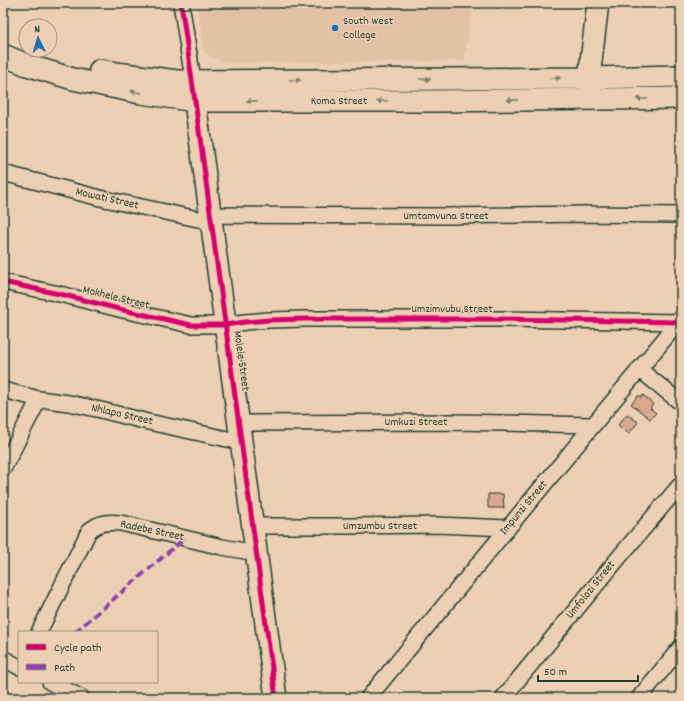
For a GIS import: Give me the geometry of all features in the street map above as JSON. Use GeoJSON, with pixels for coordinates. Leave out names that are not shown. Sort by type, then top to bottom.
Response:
{"type":"FeatureCollection","features":[{"type":"Feature","properties":{"kind":"main road"},"geometry":{"type":"LineString","coordinates":[[590,99],[589,78],[598,3]]}},
{"type":"Feature","properties":{"kind":"main road","name":"Koma Street"},"geometry":{"type":"LineString","coordinates":[[3,39],[18,46]]}},
{"type":"Feature","properties":{"kind":"main road","name":"Koma Street"},"geometry":{"type":"LineString","coordinates":[[3,55],[27,65],[73,79],[142,93],[195,101],[438,101],[681,98]]}},
{"type":"Feature","properties":{"kind":"main road","name":"Koma Street"},"geometry":{"type":"LineString","coordinates":[[51,58],[124,74],[177,81],[681,76]]}},
{"type":"Feature","properties":{"kind":"main road","name":"Molele Street"},"geometry":{"type":"LineString","coordinates":[[192,80],[276,698]]}},
{"type":"Feature","properties":{"kind":"street","name":"Molele Street"},"geometry":{"type":"LineString","coordinates":[[181,3],[192,80]]}},
{"type":"Feature","properties":{"kind":"street","name":"Mowati Street"},"geometry":{"type":"LineString","coordinates":[[3,173],[100,198],[211,219]]}},
{"type":"Feature","properties":{"kind":"street","name":"Umtamvuna Street"},"geometry":{"type":"LineString","coordinates":[[211,219],[581,214],[681,215]]}},
{"type":"Feature","properties":{"kind":"street","name":"Mokhele Street"},"geometry":{"type":"LineString","coordinates":[[3,282],[191,325],[226,325]]}},
{"type":"Feature","properties":{"kind":"street","name":"Umzimvubu Street"},"geometry":{"type":"LineString","coordinates":[[226,325],[269,320],[312,319],[680,320]]}},
{"type":"Feature","properties":{"kind":"street","name":"Impunzi Street"},"geometry":{"type":"LineString","coordinates":[[368,698],[680,320]]}},
{"type":"Feature","properties":{"kind":"street"},"geometry":{"type":"LineString","coordinates":[[639,369],[681,403]]}},
{"type":"Feature","properties":{"kind":"street","name":"Nhlapo Street"},"geometry":{"type":"LineString","coordinates":[[3,390],[39,399],[69,403],[144,421],[240,432]]}},
{"type":"Feature","properties":{"kind":"street"},"geometry":{"type":"LineString","coordinates":[[3,469],[39,399]]}},
{"type":"Feature","properties":{"kind":"street","name":"Umkuzi Street"},"geometry":{"type":"LineString","coordinates":[[240,432],[456,422],[593,425]]}},
{"type":"Feature","properties":{"kind":"street","name":"Umfolozi Street"},"geometry":{"type":"LineString","coordinates":[[503,698],[621,554],[681,484]]}},
{"type":"Feature","properties":{"kind":"street","name":"Radebe Street"},"geometry":{"type":"LineString","coordinates":[[39,631],[89,531],[95,526],[107,522],[121,523],[256,553]]}},
{"type":"Feature","properties":{"kind":"street","name":"Umzumbu Street"},"geometry":{"type":"LineString","coordinates":[[252,526],[437,525],[508,528]]}},
{"type":"Feature","properties":{"kind":"street"},"geometry":{"type":"LineString","coordinates":[[639,698],[681,647]]}},
{"type":"Feature","properties":{"kind":"street"},"geometry":{"type":"LineString","coordinates":[[3,658],[18,666]]}},
{"type":"Feature","properties":{"kind":"street"},"geometry":{"type":"LineString","coordinates":[[52,683],[82,698]]}},
{"type":"Feature","properties":{"kind":"shaded area","name":"South West College"},"geometry":{"type":"Polygon","coordinates":[[[197,3],[473,3],[464,61],[224,63],[204,53],[197,3]]]}},
{"type":"Feature","properties":{"kind":"building"},"geometry":{"type":"Polygon","coordinates":[[[639,395],[641,398],[643,395],[653,404],[650,408],[656,413],[650,419],[631,404],[639,395]]]}},
{"type":"Feature","properties":{"kind":"building"},"geometry":{"type":"Polygon","coordinates":[[[627,414],[638,422],[629,434],[618,425],[627,414]]]}},
{"type":"Feature","properties":{"kind":"building"},"geometry":{"type":"Polygon","coordinates":[[[488,494],[503,494],[504,508],[488,508],[488,494]]]}},
{"type":"Feature","properties":{"kind":"marked path"},"geometry":{"type":"LineString","coordinates":[[76,631],[185,538]]}},
{"type":"Feature","properties":{"kind":"cycle path"},"geometry":{"type":"LineString","coordinates":[[181,3],[276,698]]}},
{"type":"Feature","properties":{"kind":"cycle path"},"geometry":{"type":"LineString","coordinates":[[3,282],[191,325],[226,325],[269,320],[305,319],[498,319],[679,322]]}},
{"type":"Feature","properties":{"kind":"place","name":"South West College"},"geometry":{"type":"Point","coordinates":[335,28]}}]}
